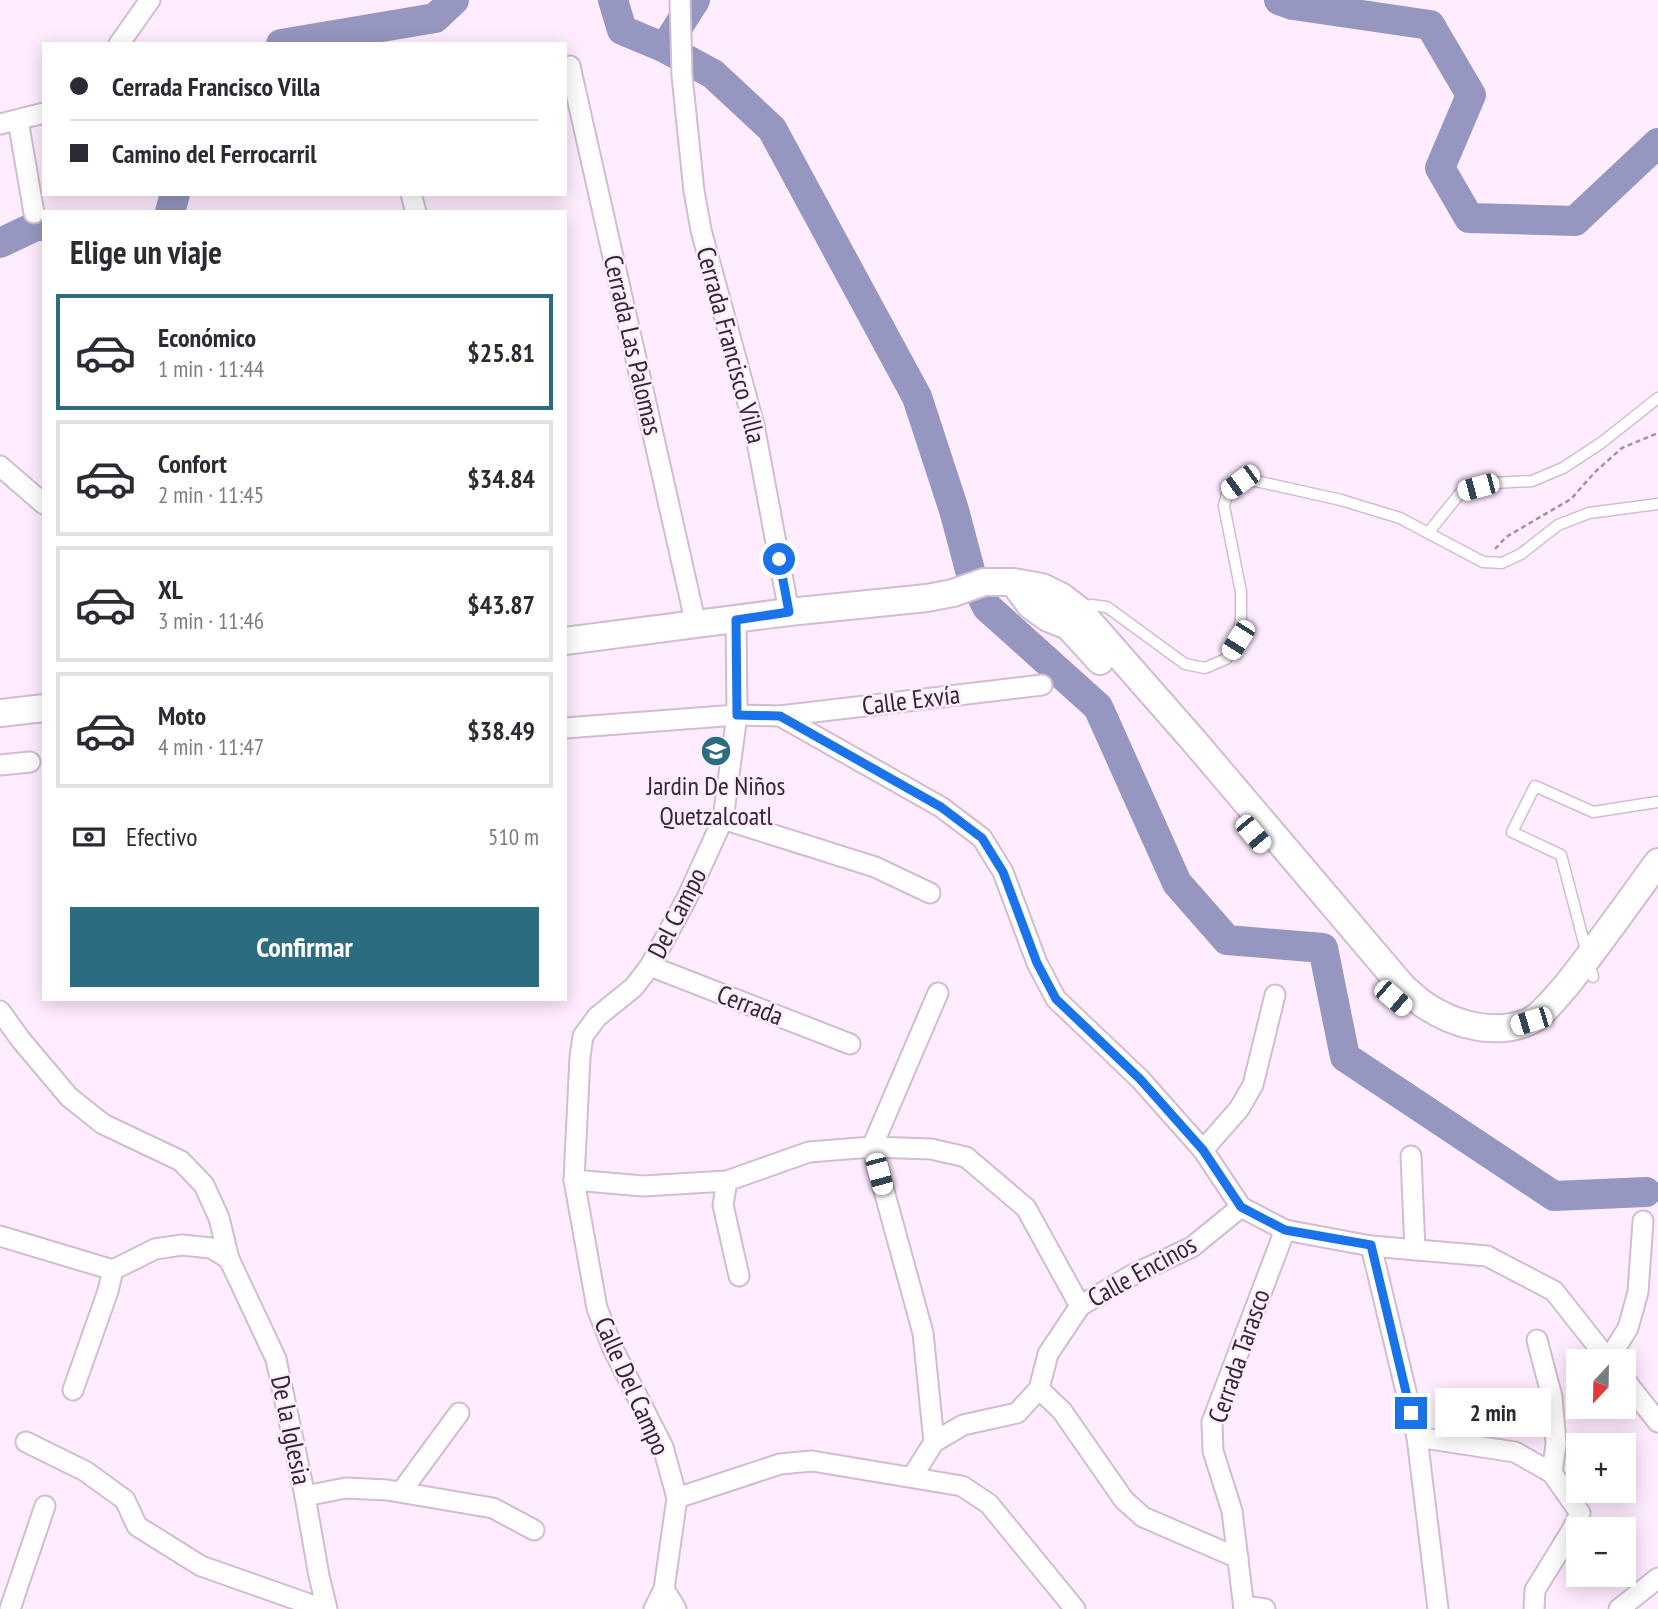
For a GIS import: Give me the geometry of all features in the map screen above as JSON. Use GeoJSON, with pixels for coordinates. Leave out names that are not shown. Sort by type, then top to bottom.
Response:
{"type":"FeatureCollection","features":[{"type":"Feature","properties":{"kind":"main road"},"geometry":{"type":"LineString","coordinates":[[567,641],[789,612],[927,598],[985,582],[1013,582],[1031,606],[1048,618],[1073,618],[1183,752],[1393,998],[1418,1019],[1444,1032],[1482,1043],[1511,1042],[1538,1034],[1564,1011],[1658,862]]}},
{"type":"Feature","properties":{"kind":"main road"},"geometry":{"type":"LineString","coordinates":[[0,713],[42,708]]}},
{"type":"Feature","properties":{"kind":"main road"},"geometry":{"type":"LineString","coordinates":[[1591,967],[1658,886]]}},
{"type":"Feature","properties":{"kind":"street"},"geometry":{"type":"LineString","coordinates":[[120,42],[150,0]]}},
{"type":"Feature","properties":{"kind":"street","name":"Cerrada Francisco Villa"},"geometry":{"type":"LineString","coordinates":[[680,0],[682,76],[694,191],[701,230],[754,425],[789,612]]}},
{"type":"Feature","properties":{"kind":"street","name":"Cerrada Las Palomas"},"geometry":{"type":"LineString","coordinates":[[570,65],[696,625]]}},
{"type":"Feature","properties":{"kind":"street"},"geometry":{"type":"LineString","coordinates":[[34,213],[9,122],[42,114]]}},
{"type":"Feature","properties":{"kind":"street"},"geometry":{"type":"LineString","coordinates":[[0,466],[42,502]]}},
{"type":"Feature","properties":{"kind":"street","name":"Del Campo"},"geometry":{"type":"LineString","coordinates":[[580,1057],[583,1036],[597,1017],[634,987],[650,966],[687,898],[723,819],[737,715],[736,620]]}},
{"type":"Feature","properties":{"kind":"street","name":"Calle Exvía"},"geometry":{"type":"LineString","coordinates":[[567,728],[737,715],[780,716],[1042,685]]}},
{"type":"Feature","properties":{"kind":"street"},"geometry":{"type":"LineString","coordinates":[[780,716],[941,807],[982,838],[1003,872],[1037,963],[1056,999],[1140,1079],[1203,1150],[1241,1207],[1285,1230],[1371,1245],[1487,1256],[1554,1291],[1600,1349]]}},
{"type":"Feature","properties":{"kind":"street"},"geometry":{"type":"LineString","coordinates":[[0,765],[30,762]]}},
{"type":"Feature","properties":{"kind":"street"},"geometry":{"type":"LineString","coordinates":[[723,819],[874,867],[930,893]]}},
{"type":"Feature","properties":{"kind":"street","name":"Cerrada"},"geometry":{"type":"LineString","coordinates":[[650,966],[850,1044]]}},
{"type":"Feature","properties":{"kind":"street"},"geometry":{"type":"LineString","coordinates":[[934,1442],[923,1333],[872,1147],[938,993]]}},
{"type":"Feature","properties":{"kind":"street"},"geometry":{"type":"LineString","coordinates":[[1203,1150],[1239,1109],[1253,1085],[1275,995]]}},
{"type":"Feature","properties":{"kind":"street","name":"De la Iglesia"},"geometry":{"type":"LineString","coordinates":[[0,1011],[20,1040],[69,1097],[103,1124],[181,1161],[204,1185],[219,1218],[229,1259],[276,1359],[305,1496],[325,1609]]}},
{"type":"Feature","properties":{"kind":"street","name":"Calle Del Campo"},"geometry":{"type":"LineString","coordinates":[[580,1057],[574,1180],[597,1308],[613,1349],[663,1447],[677,1498],[664,1589],[654,1609]]}},
{"type":"Feature","properties":{"kind":"street"},"geometry":{"type":"LineString","coordinates":[[574,1180],[643,1186],[727,1181],[809,1152],[872,1147],[931,1149],[966,1157],[1026,1208],[1080,1306]]}},
{"type":"Feature","properties":{"kind":"street"},"geometry":{"type":"LineString","coordinates":[[1410,1156],[1415,1250]]}},
{"type":"Feature","properties":{"kind":"street"},"geometry":{"type":"LineString","coordinates":[[727,1181],[723,1205],[740,1276]]}},
{"type":"Feature","properties":{"kind":"street","name":"Calle Encinos"},"geometry":{"type":"LineString","coordinates":[[1039,1389],[1048,1354],[1080,1306],[1132,1275],[1192,1247],[1241,1207]]}},
{"type":"Feature","properties":{"kind":"street"},"geometry":{"type":"LineString","coordinates":[[1616,1349],[1628,1328],[1638,1292],[1643,1222]]}},
{"type":"Feature","properties":{"kind":"street","name":"Cerrada Tarasco"},"geometry":{"type":"LineString","coordinates":[[1244,1608],[1232,1511],[1213,1451],[1212,1422],[1285,1230]]}},
{"type":"Feature","properties":{"kind":"street"},"geometry":{"type":"LineString","coordinates":[[0,1236],[113,1270],[155,1249],[181,1245],[211,1248],[229,1259]]}},
{"type":"Feature","properties":{"kind":"street"},"geometry":{"type":"LineString","coordinates":[[1371,1245],[1417,1437],[1438,1609]]}},
{"type":"Feature","properties":{"kind":"street"},"geometry":{"type":"LineString","coordinates":[[73,1390],[113,1270]]}},
{"type":"Feature","properties":{"kind":"street"},"geometry":{"type":"LineString","coordinates":[[1537,1340],[1552,1397],[1556,1444],[1552,1473]]}},
{"type":"Feature","properties":{"kind":"street"},"geometry":{"type":"LineString","coordinates":[[912,1477],[934,1442],[963,1425],[1017,1413],[1039,1389],[1062,1411],[1124,1500],[1143,1517],[1238,1558]]}},
{"type":"Feature","properties":{"kind":"street"},"geometry":{"type":"LineString","coordinates":[[1636,1394],[1658,1422]]}},
{"type":"Feature","properties":{"kind":"street"},"geometry":{"type":"LineString","coordinates":[[401,1492],[459,1413]]}},
{"type":"Feature","properties":{"kind":"street"},"geometry":{"type":"LineString","coordinates":[[1417,1437],[1515,1452],[1552,1473],[1580,1513],[1535,1590],[1534,1609]]}},
{"type":"Feature","properties":{"kind":"street"},"geometry":{"type":"LineString","coordinates":[[26,1442],[85,1471],[125,1500],[137,1526],[201,1566],[325,1609]]}},
{"type":"Feature","properties":{"kind":"street"},"geometry":{"type":"LineString","coordinates":[[677,1498],[780,1464],[812,1461],[962,1486],[989,1504],[1074,1609]]}},
{"type":"Feature","properties":{"kind":"street"},"geometry":{"type":"LineString","coordinates":[[305,1496],[346,1489],[401,1492],[493,1508],[534,1530]]}},
{"type":"Feature","properties":{"kind":"street"},"geometry":{"type":"LineString","coordinates":[[10,1609],[45,1506]]}},
{"type":"Feature","properties":{"kind":"street"},"geometry":{"type":"LineString","coordinates":[[1619,1609],[1658,1578]]}},
{"type":"Feature","properties":{"kind":"street"},"geometry":{"type":"LineString","coordinates":[[664,1589],[676,1609]]}},
{"type":"Feature","properties":{"kind":"street"},"geometry":{"type":"LineString","coordinates":[[1244,1608],[1265,1609]]}},
{"type":"Feature","properties":{"kind":"lane"},"geometry":{"type":"LineString","coordinates":[[1428,533],[1461,492],[1494,483],[1532,481],[1563,468],[1601,443],[1658,398]]}},
{"type":"Feature","properties":{"kind":"lane"},"geometry":{"type":"LineString","coordinates":[[1073,618],[1091,605],[1107,607],[1185,664],[1205,668],[1226,659],[1238,640],[1241,592],[1224,506],[1228,490],[1240,482],[1256,481],[1360,505],[1400,518],[1483,562],[1502,563],[1521,554],[1558,525],[1590,513],[1658,504]]}},
{"type":"Feature","properties":{"kind":"lane"},"geometry":{"type":"LineString","coordinates":[[1591,967],[1561,855],[1512,832],[1535,786],[1593,812],[1657,802]]}},
{"type":"Feature","properties":{"kind":"path"},"geometry":{"type":"LineString","coordinates":[[1483,562],[1506,537],[1571,499],[1595,472],[1622,448],[1658,433]]}},
{"type":"Feature","properties":{"kind":"waterway"},"geometry":{"type":"LineString","coordinates":[[293,42],[435,18],[454,0]]}},
{"type":"Feature","properties":{"kind":"waterway"},"geometry":{"type":"LineString","coordinates":[[613,0],[622,30],[665,48],[713,74],[772,129],[917,397],[954,510],[971,574],[987,607],[1098,707],[1177,883],[1227,940],[1323,948],[1345,1057],[1554,1196],[1646,1192]]}},
{"type":"Feature","properties":{"kind":"waterway"},"geometry":{"type":"LineString","coordinates":[[669,41],[695,0]]}},
{"type":"Feature","properties":{"kind":"waterway"},"geometry":{"type":"LineString","coordinates":[[1279,0],[1293,5],[1430,25],[1471,95],[1440,168],[1469,218],[1575,221],[1658,143]]}},
{"type":"Feature","properties":{"kind":"waterway"},"geometry":{"type":"LineString","coordinates":[[171,210],[174,196]]}},
{"type":"Feature","properties":{"kind":"waterway"},"geometry":{"type":"LineString","coordinates":[[0,243],[36,226],[42,226]]}},
{"type":"Feature","properties":{"kind":"place","name":"Jardin De Niños Quetzalcoatl"},"geometry":{"type":"Point","coordinates":[716,751]}},
{"type":"Feature","properties":{"kind":"route"},"geometry":{"type":"LineString","coordinates":[[779,559],[789,612],[736,620],[737,715],[780,716],[941,807],[982,838],[1003,872],[1037,963],[1056,999],[1140,1079],[1203,1150],[1241,1207],[1285,1230],[1371,1245],[1411,1413]]}}]}
